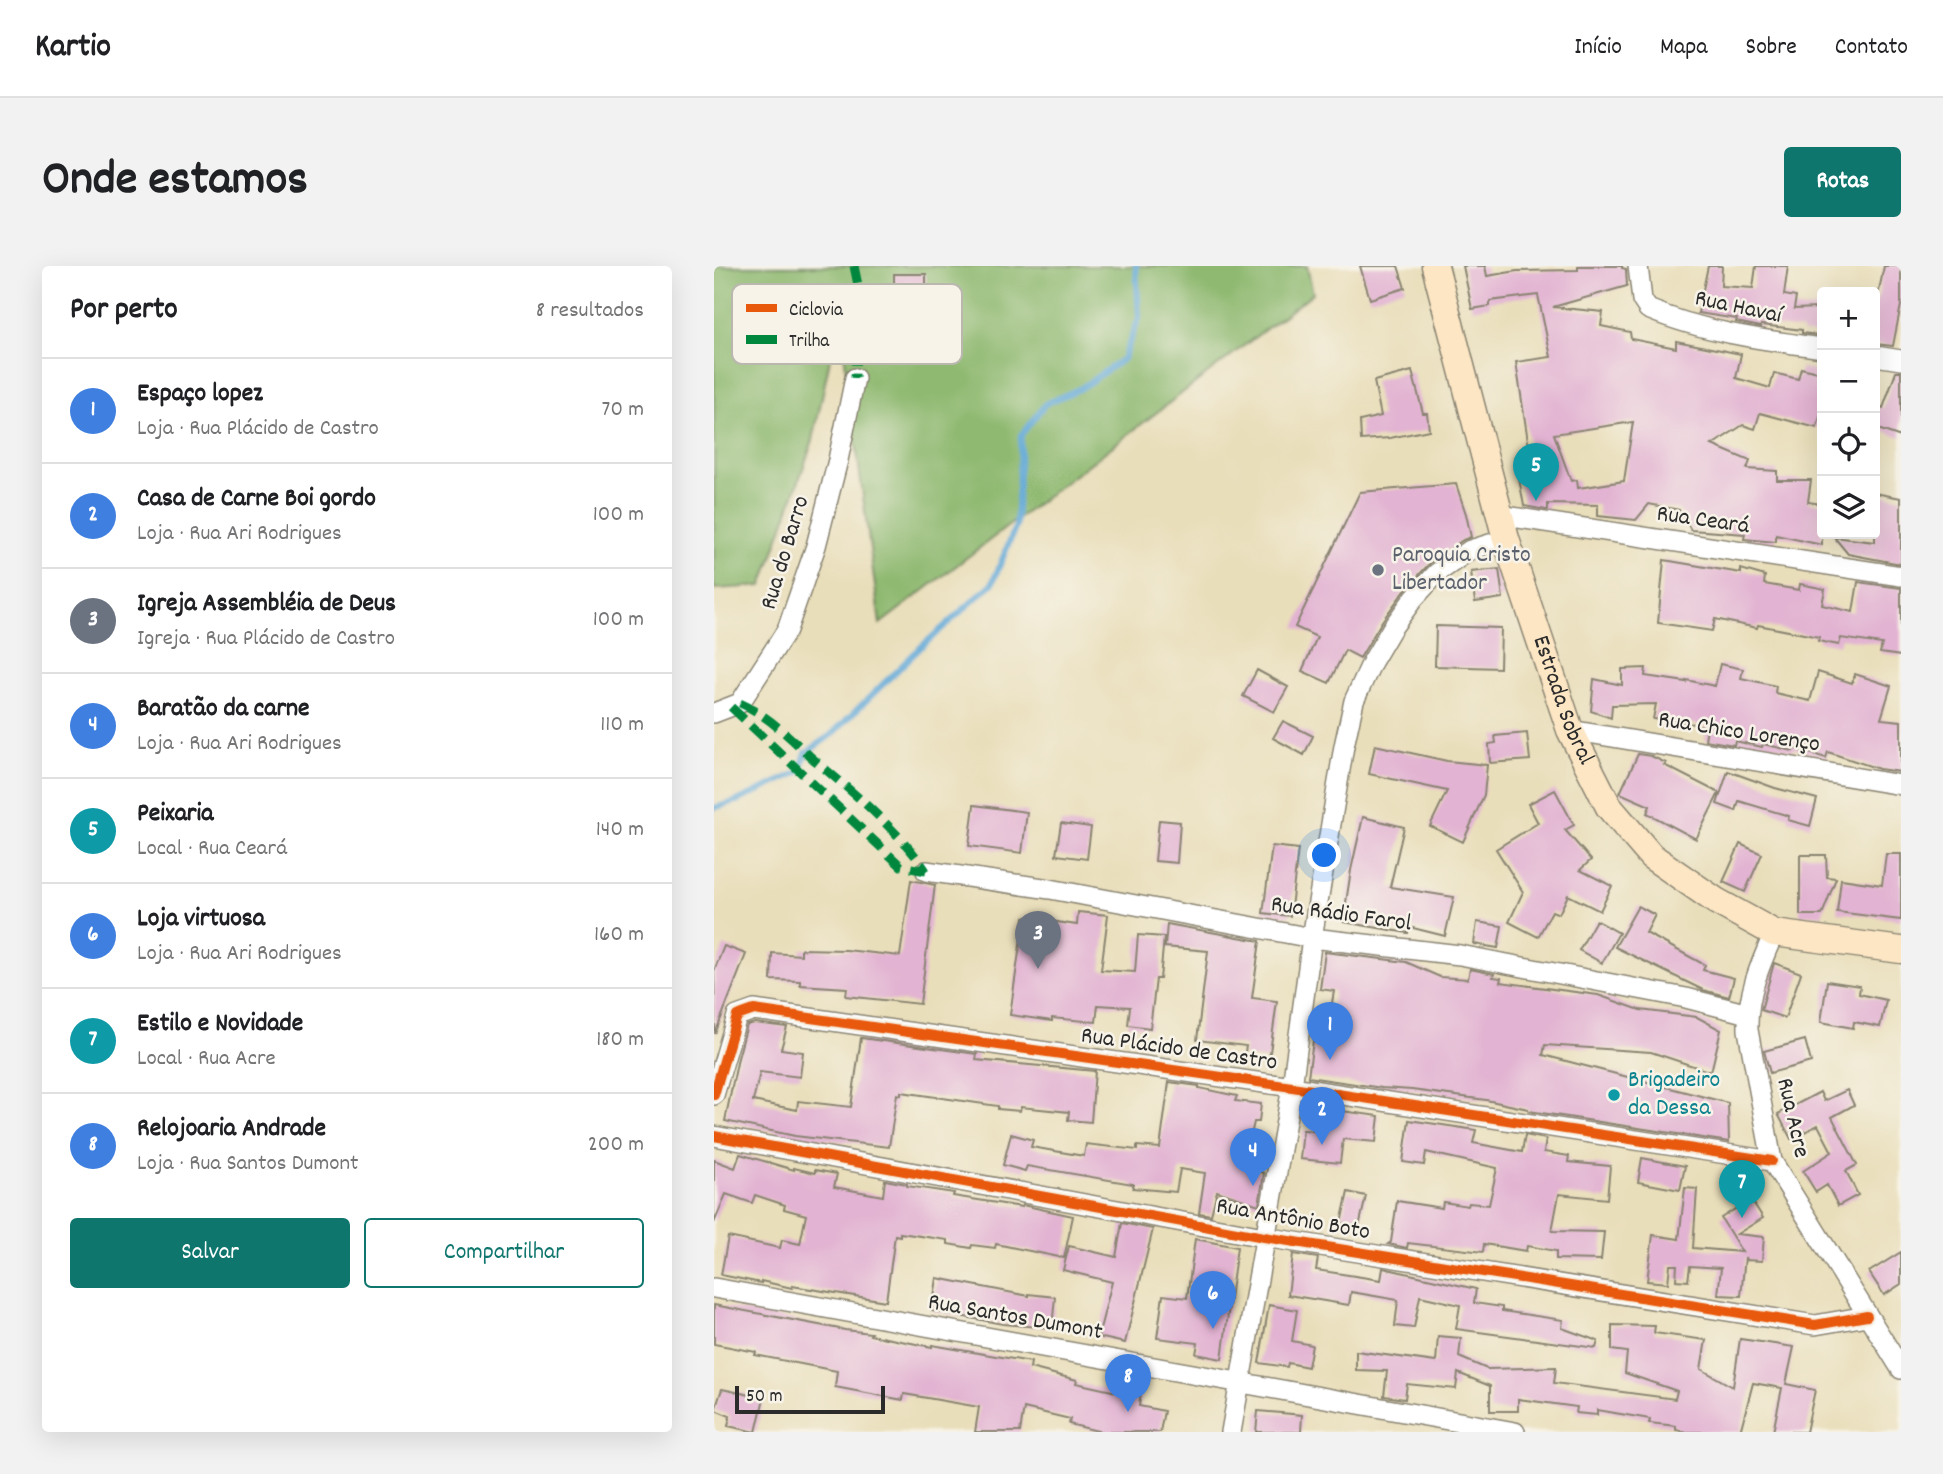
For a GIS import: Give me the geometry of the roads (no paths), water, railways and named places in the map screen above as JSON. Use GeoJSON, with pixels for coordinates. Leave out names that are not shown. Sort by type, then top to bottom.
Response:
{"type":"FeatureCollection","features":[{"type":"Feature","properties":{"kind":"street","name":"Estrada Sobral"},"geometry":{"type":"LineString","coordinates":[[1435,266],[1503,527],[1570,730],[1609,807],[1651,856],[1716,901],[1773,933],[1901,950]]}},
{"type":"Feature","properties":{"kind":"street","name":"Rua Havaí"},"geometry":{"type":"LineString","coordinates":[[1638,266],[1642,300],[1648,309],[1761,340],[1817,347]]}},
{"type":"Feature","properties":{"kind":"street"},"geometry":{"type":"LineString","coordinates":[[1880,357],[1901,359]]}},
{"type":"Feature","properties":{"kind":"street","name":"Rua do Barro"},"geometry":{"type":"LineString","coordinates":[[714,713],[740,703],[787,630],[819,534],[855,378]]}},
{"type":"Feature","properties":{"kind":"street","name":"Rua Ceará"},"geometry":{"type":"LineString","coordinates":[[1503,527],[1901,576]]}},
{"type":"Feature","properties":{"kind":"street"},"geometry":{"type":"LineString","coordinates":[[1231,1432],[1292,1087],[1312,937],[1353,701],[1372,662],[1414,598],[1437,573],[1503,527]]}},
{"type":"Feature","properties":{"kind":"street","name":"Rua Chico Lorenço"},"geometry":{"type":"LineString","coordinates":[[1570,730],[1901,785]]}},
{"type":"Feature","properties":{"kind":"street","name":"Rua Rádio Farol"},"geometry":{"type":"LineString","coordinates":[[926,871],[1050,889],[1312,937],[1460,955],[1686,998],[1748,1014]]}},
{"type":"Feature","properties":{"kind":"street","name":"Rua Acre"},"geometry":{"type":"LineString","coordinates":[[1773,933],[1754,979],[1748,1014],[1748,1030],[1772,1161],[1901,1369]]}},
{"type":"Feature","properties":{"kind":"street","name":"Rua Plácido de Castro"},"geometry":{"type":"LineString","coordinates":[[716,1082],[737,1016],[754,1010],[1292,1087],[1772,1161]]}},
{"type":"Feature","properties":{"kind":"street","name":"Rua Antônio Boto"},"geometry":{"type":"LineString","coordinates":[[714,1136],[1264,1237],[1815,1325],[1867,1316]]}},
{"type":"Feature","properties":{"kind":"street","name":"Rua Santos Dumont"},"geometry":{"type":"LineString","coordinates":[[714,1288],[1515,1432]]}},
{"type":"Feature","properties":{"kind":"waterway"},"geometry":{"type":"LineString","coordinates":[[714,808],[737,801],[799,772],[806,753],[831,735],[921,647],[992,584],[1016,526],[1021,435],[1045,404],[1081,388],[1123,359],[1139,318],[1136,266]]}},
{"type":"Feature","properties":{"kind":"place","name":"Peixaria"},"geometry":{"type":"Point","coordinates":[1536,501]}},
{"type":"Feature","properties":{"kind":"place","name":"Paroquia Cristo Libertador"},"geometry":{"type":"Point","coordinates":[1378,570]}},
{"type":"Feature","properties":{"kind":"place","name":"Igreja Assembléia de Deus"},"geometry":{"type":"Point","coordinates":[1038,969]}},
{"type":"Feature","properties":{"kind":"place","name":"Espaço lopez"},"geometry":{"type":"Point","coordinates":[1330,1060]}},
{"type":"Feature","properties":{"kind":"place","name":"Brigadeiro da Dessa"},"geometry":{"type":"Point","coordinates":[1614,1095]}},
{"type":"Feature","properties":{"kind":"place","name":"Casa de Carne Boi gordo"},"geometry":{"type":"Point","coordinates":[1322,1145]}},
{"type":"Feature","properties":{"kind":"place","name":"Baratão da carne"},"geometry":{"type":"Point","coordinates":[1253,1186]}},
{"type":"Feature","properties":{"kind":"place","name":"Estilo e Novidade"},"geometry":{"type":"Point","coordinates":[1742,1218]}},
{"type":"Feature","properties":{"kind":"place","name":"Loja virtuosa"},"geometry":{"type":"Point","coordinates":[1213,1329]}},
{"type":"Feature","properties":{"kind":"place","name":"Relojoaria Andrade"},"geometry":{"type":"Point","coordinates":[1128,1412]}}]}
